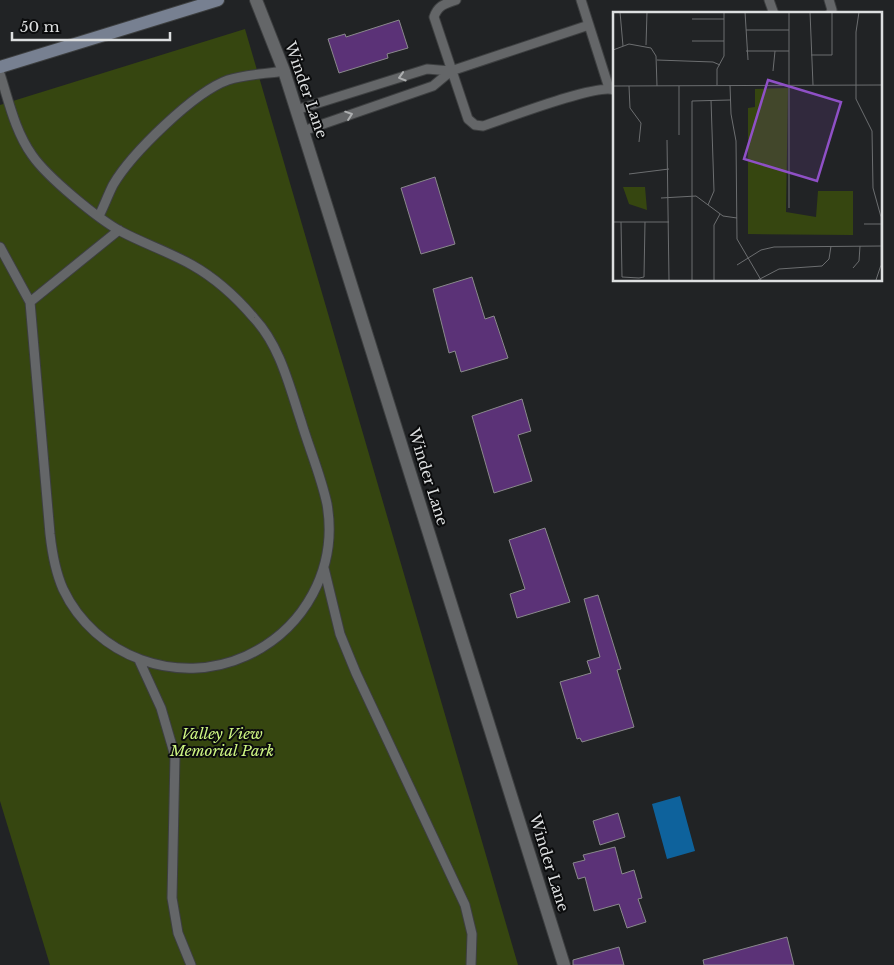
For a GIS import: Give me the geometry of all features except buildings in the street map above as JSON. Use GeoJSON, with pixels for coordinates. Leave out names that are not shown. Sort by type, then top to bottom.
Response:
{"type":"FeatureCollection","features":[{"type":"Feature","properties":{"kind":"main road"},"geometry":{"type":"LineString","coordinates":[[0,67],[218,0]]}},
{"type":"Feature","properties":{"kind":"street","name":"Winder Lane"},"geometry":{"type":"LineString","coordinates":[[256,0],[284,71],[564,965]]}},
{"type":"Feature","properties":{"kind":"lane"},"geometry":{"type":"LineString","coordinates":[[456,0],[442,4],[436,10],[434,17],[468,119],[475,125],[484,126],[579,94],[612,89],[581,0]]}},
{"type":"Feature","properties":{"kind":"lane"},"geometry":{"type":"LineString","coordinates":[[769,0],[773,12]]}},
{"type":"Feature","properties":{"kind":"lane"},"geometry":{"type":"LineString","coordinates":[[829,0],[831,12]]}},
{"type":"Feature","properties":{"kind":"lane"},"geometry":{"type":"LineString","coordinates":[[303,131],[434,86],[451,71],[589,25]]}},
{"type":"Feature","properties":{"kind":"lane"},"geometry":{"type":"LineString","coordinates":[[296,110],[427,69],[451,71]]}},
{"type":"Feature","properties":{"kind":"lane"},"geometry":{"type":"LineString","coordinates":[[99,216],[113,185],[132,158],[210,88],[227,80],[284,71]]}},
{"type":"Feature","properties":{"kind":"lane"},"geometry":{"type":"LineString","coordinates":[[0,74],[18,129],[32,155],[52,178],[119,230],[192,265],[218,283],[244,306],[267,336],[287,378],[325,497],[329,538],[324,568],[316,589],[302,611],[281,632],[256,651],[220,666],[203,668],[162,666],[139,660],[107,642],[81,617],[63,588],[56,571],[50,534],[30,302],[0,247]]}},
{"type":"Feature","properties":{"kind":"lane"},"geometry":{"type":"LineString","coordinates":[[30,302],[119,230]]}},
{"type":"Feature","properties":{"kind":"lane"},"geometry":{"type":"LineString","coordinates":[[324,568],[340,634],[356,673],[465,905],[472,934],[471,965]]}},
{"type":"Feature","properties":{"kind":"lane"},"geometry":{"type":"LineString","coordinates":[[139,660],[161,708],[175,756],[172,898],[178,933],[191,965]]}},
{"type":"Feature","properties":{"kind":"green space","name":"Valley View Memorial Park"},"geometry":{"type":"Polygon","coordinates":[[[245,29],[518,965],[50,965],[0,801],[0,105],[245,29]]]}},
{"type":"Feature","properties":{"kind":"water"},"geometry":{"type":"Polygon","coordinates":[[[680,796],[695,851],[667,859],[652,804],[680,796]]]}}]}
